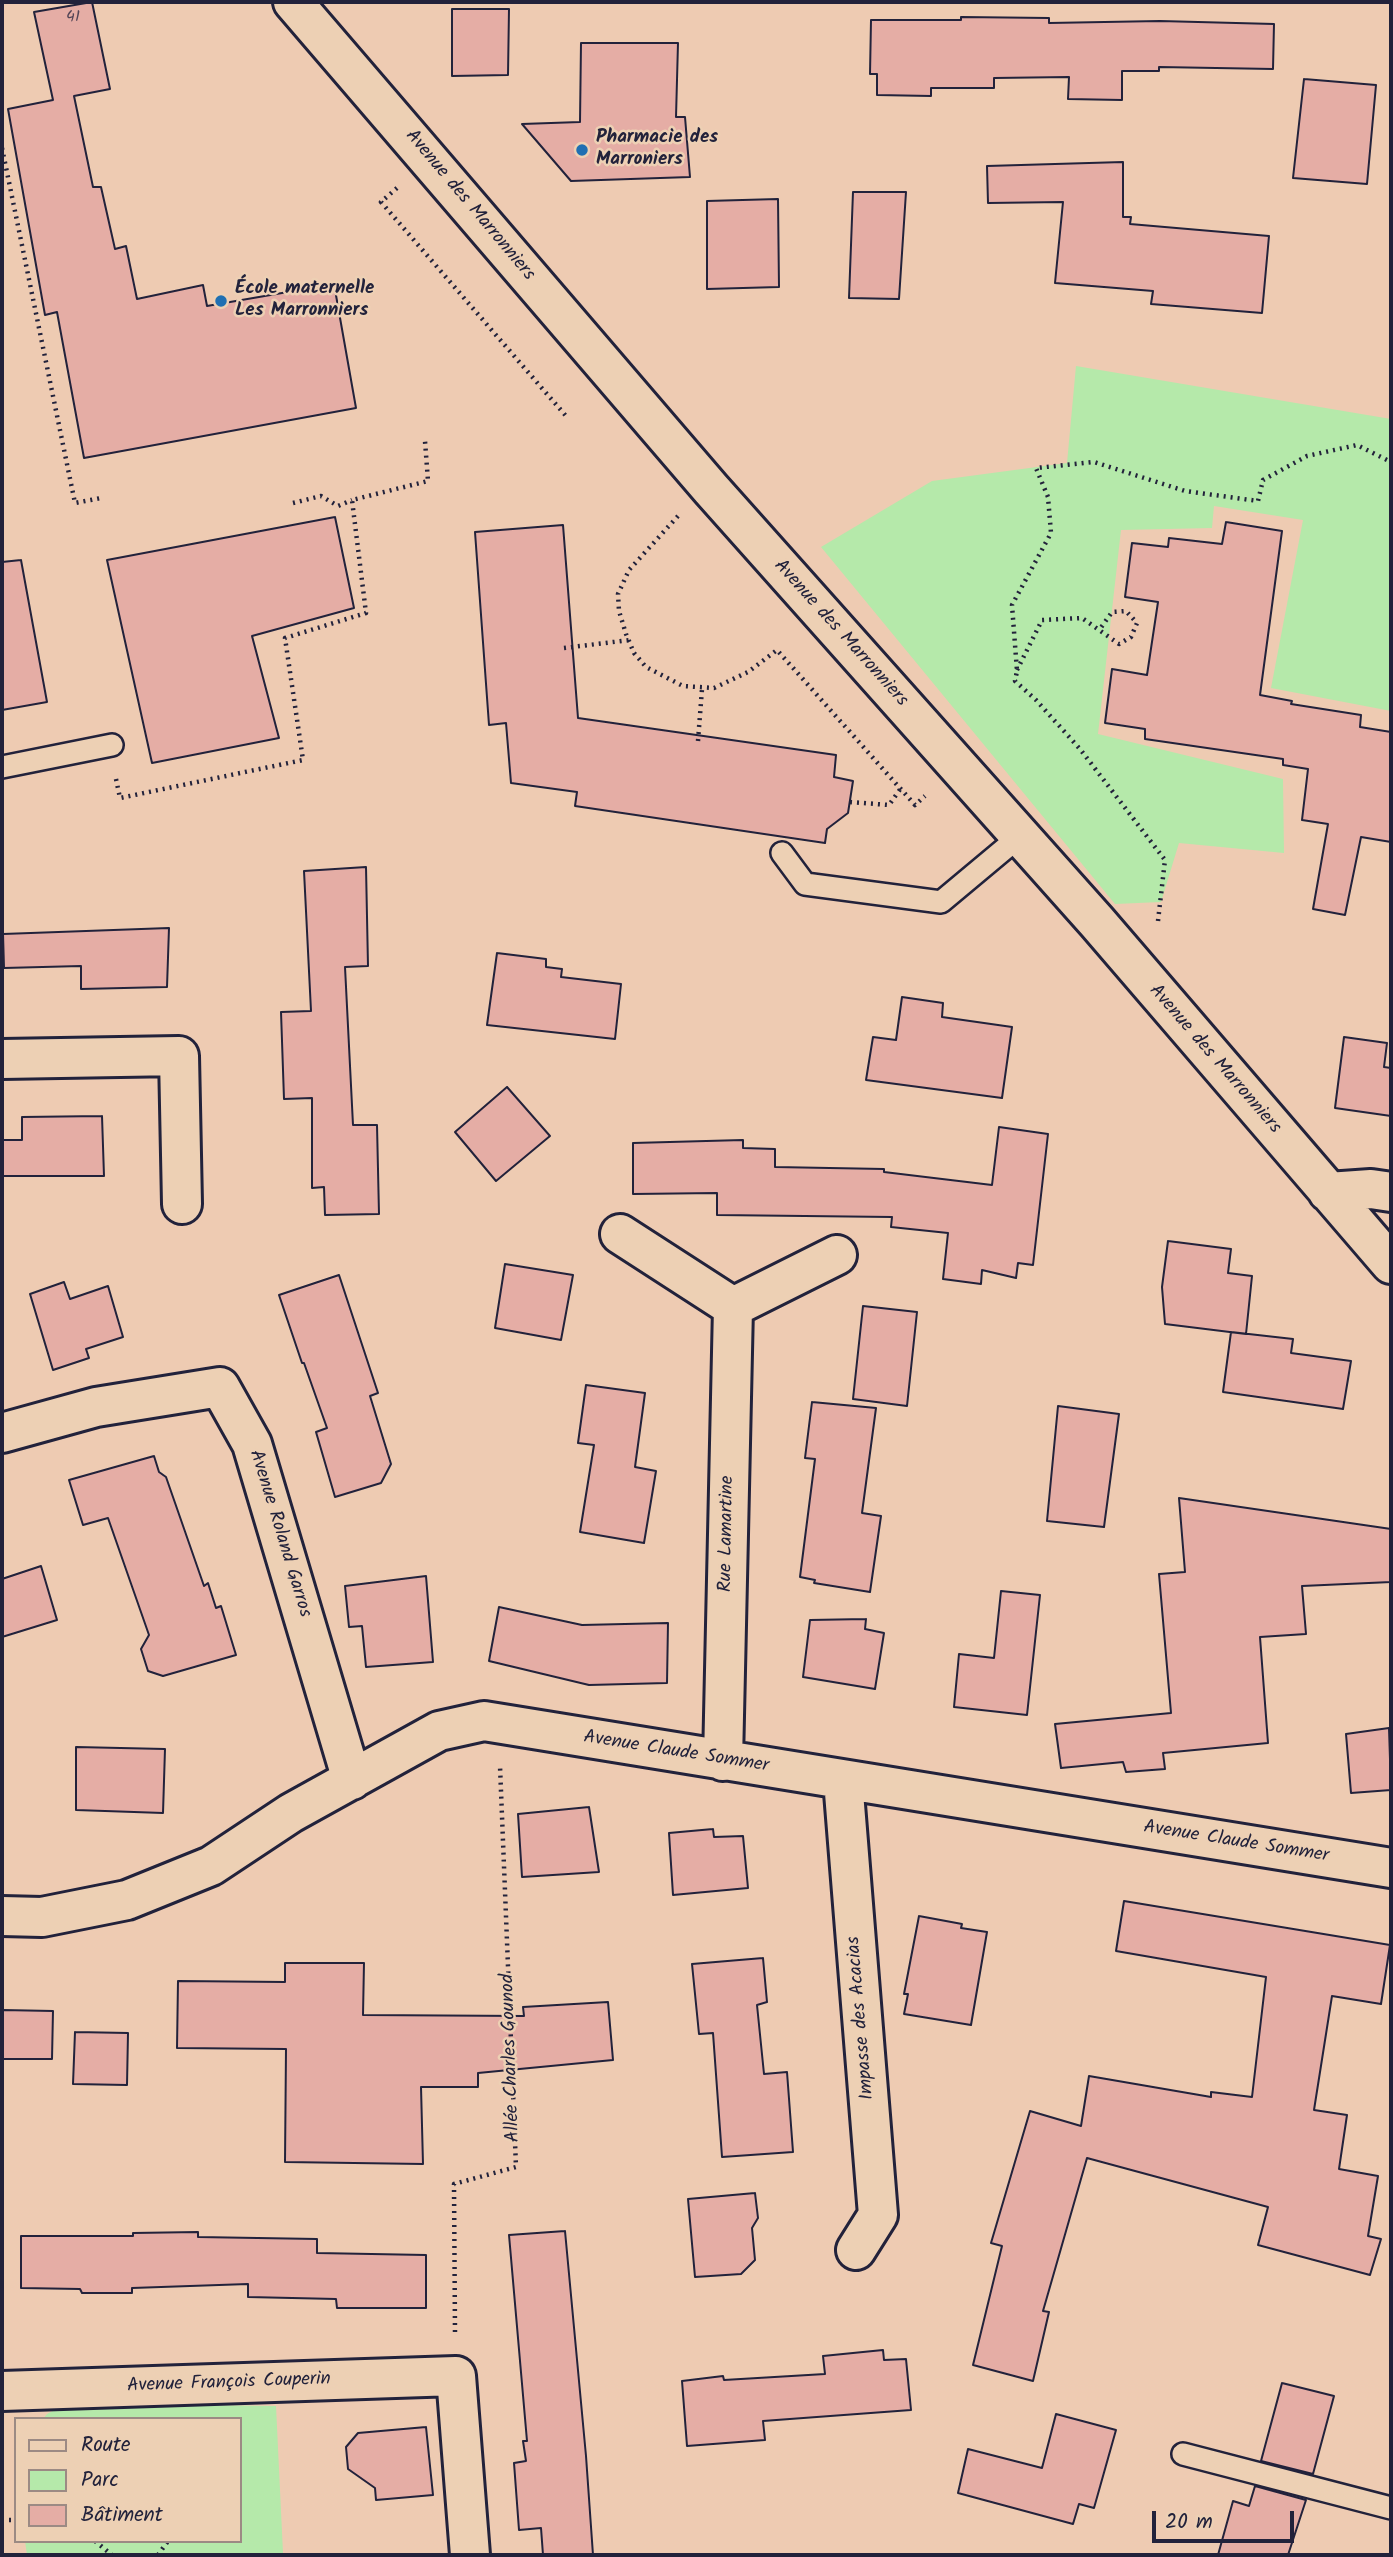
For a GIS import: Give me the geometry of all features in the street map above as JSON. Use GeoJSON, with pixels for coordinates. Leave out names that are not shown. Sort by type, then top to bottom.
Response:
{"type":"FeatureCollection","features":[{"type":"Feature","properties":{"kind":"street","name":"Avenue des Marronniers"},"geometry":{"type":"LineString","coordinates":[[293,2],[711,489],[1097,922],[1391,1264]]}},
{"type":"Feature","properties":{"kind":"street"},"geometry":{"type":"LineString","coordinates":[[2,1059],[179,1056],[182,1204]]}},
{"type":"Feature","properties":{"kind":"street"},"geometry":{"type":"LineString","coordinates":[[1328,1192],[1371,1189],[1391,1192]]}},
{"type":"Feature","properties":{"kind":"street"},"geometry":{"type":"LineString","coordinates":[[620,1234],[733,1307],[837,1255]]}},
{"type":"Feature","properties":{"kind":"street","name":"Rue Lamartine"},"geometry":{"type":"LineString","coordinates":[[723,1761],[733,1307]]}},
{"type":"Feature","properties":{"kind":"street","name":"Avenue Roland Garros"},"geometry":{"type":"LineString","coordinates":[[2,1433],[96,1407],[220,1387],[252,1444],[352,1780]]}},
{"type":"Feature","properties":{"kind":"street","name":"Avenue Claude Sommer"},"geometry":{"type":"LineString","coordinates":[[2,1916],[42,1917],[127,1900],[211,1866],[291,1813],[439,1731],[484,1721],[1391,1868]]}},
{"type":"Feature","properties":{"kind":"street","name":"Impasse des Acacias"},"geometry":{"type":"LineString","coordinates":[[844,1780],[878,2215],[856,2250]]}},
{"type":"Feature","properties":{"kind":"street"},"geometry":{"type":"LineString","coordinates":[[456,2376],[470,2555]]}},
{"type":"Feature","properties":{"kind":"street","name":"Avenue François Couperin"},"geometry":{"type":"LineString","coordinates":[[2,2391],[456,2376]]}},
{"type":"Feature","properties":{"kind":"lane"},"geometry":{"type":"LineString","coordinates":[[2,768],[112,745]]}},
{"type":"Feature","properties":{"kind":"lane"},"geometry":{"type":"LineString","coordinates":[[782,853],[806,884],[941,902],[1020,836]]}},
{"type":"Feature","properties":{"kind":"lane"},"geometry":{"type":"LineString","coordinates":[[1183,2454],[1391,2508]]}},
{"type":"Feature","properties":{"kind":"path"},"geometry":{"type":"LineString","coordinates":[[2,148],[75,503],[101,498]]}},
{"type":"Feature","properties":{"kind":"path"},"geometry":{"type":"LineString","coordinates":[[430,160],[381,202],[566,416]]}},
{"type":"Feature","properties":{"kind":"path"},"geometry":{"type":"LineString","coordinates":[[293,503],[321,496],[338,506],[428,481],[425,441]]}},
{"type":"Feature","properties":{"kind":"path"},"geometry":{"type":"LineString","coordinates":[[1017,671],[1012,605],[1051,533],[1048,497],[1036,468],[1094,462],[1185,491],[1258,501],[1263,480],[1307,456],[1357,445],[1391,462]]}},
{"type":"Feature","properties":{"kind":"path"},"geometry":{"type":"LineString","coordinates":[[711,489],[671,522],[629,570],[618,594],[619,611],[634,653],[646,667],[683,687],[714,688],[748,672],[777,650],[915,805],[958,766]]}},
{"type":"Feature","properties":{"kind":"path"},"geometry":{"type":"LineString","coordinates":[[114,772],[120,798],[303,760],[285,638],[366,613],[352,500]]}},
{"type":"Feature","properties":{"kind":"path"},"geometry":{"type":"LineString","coordinates":[[1100,629],[1112,612],[1126,611],[1137,624],[1131,637],[1119,644],[1082,618],[1042,620],[1017,671],[1015,681],[1080,749],[1139,822],[1165,860],[1158,921]]}},
{"type":"Feature","properties":{"kind":"path"},"geometry":{"type":"LineString","coordinates":[[564,648],[630,640]]}},
{"type":"Feature","properties":{"kind":"path"},"geometry":{"type":"LineString","coordinates":[[698,741],[702,689]]}},
{"type":"Feature","properties":{"kind":"path"},"geometry":{"type":"LineString","coordinates":[[850,802],[889,805],[901,788]]}},
{"type":"Feature","properties":{"kind":"path","name":"Allée Charles Gounod"},"geometry":{"type":"LineString","coordinates":[[456,2376],[454,2184],[516,2167],[498,1723]]}},
{"type":"Feature","properties":{"kind":"path"},"geometry":{"type":"LineString","coordinates":[[98,2543],[113,2555]]}},
{"type":"Feature","properties":{"kind":"green space"},"geometry":{"type":"Polygon","coordinates":[[[1076,366],[1391,419],[1391,711],[1271,688],[1303,520],[1214,506],[1212,528],[1121,530],[1098,734],[1283,779],[1284,853],[1179,843],[1161,902],[1115,904],[821,547],[932,481],[1067,463],[1076,366]]]}},
{"type":"Feature","properties":{"kind":"green space"},"geometry":{"type":"Polygon","coordinates":[[[67,2403],[276,2406],[283,2553],[27,2555],[25,2543],[242,2543],[242,2417],[45,2417],[67,2403]]]}},
{"type":"Feature","properties":{"kind":"building"},"geometry":{"type":"Polygon","coordinates":[[[92,2],[110,89],[74,96],[93,187],[101,187],[115,249],[126,246],[137,299],[203,285],[207,306],[334,284],[356,408],[84,458],[57,312],[45,315],[8,109],[53,100],[34,12],[92,2]]]}},
{"type":"Feature","properties":{"kind":"building"},"geometry":{"type":"Polygon","coordinates":[[[452,9],[509,9],[508,75],[452,76],[452,9]]]}},
{"type":"Feature","properties":{"kind":"building"},"geometry":{"type":"Polygon","coordinates":[[[961,17],[1049,18],[1049,23],[1160,21],[1274,24],[1273,69],[1159,67],[1159,71],[1122,71],[1122,100],[1068,99],[1069,77],[994,78],[994,88],[931,88],[931,96],[877,95],[877,74],[870,74],[871,20],[961,20],[961,17]]]}},
{"type":"Feature","properties":{"kind":"building"},"geometry":{"type":"Polygon","coordinates":[[[581,43],[678,43],[676,117],[685,117],[690,177],[571,181],[522,124],[580,122],[581,43]]]}},
{"type":"Feature","properties":{"kind":"building"},"geometry":{"type":"Polygon","coordinates":[[[1304,79],[1376,85],[1367,184],[1293,178],[1304,79]]]}},
{"type":"Feature","properties":{"kind":"building"},"geometry":{"type":"Polygon","coordinates":[[[1123,162],[1123,217],[1131,217],[1130,224],[1269,236],[1262,313],[1151,304],[1153,291],[1055,283],[1063,202],[988,203],[987,166],[1123,162]]]}},
{"type":"Feature","properties":{"kind":"building"},"geometry":{"type":"Polygon","coordinates":[[[853,192],[906,192],[899,299],[849,298],[853,192]]]}},
{"type":"Feature","properties":{"kind":"building"},"geometry":{"type":"Polygon","coordinates":[[[778,199],[779,287],[707,289],[707,201],[778,199]]]}},
{"type":"Feature","properties":{"kind":"building"},"geometry":{"type":"Polygon","coordinates":[[[335,517],[354,608],[252,636],[279,738],[152,763],[107,560],[335,517]]]}},
{"type":"Feature","properties":{"kind":"building"},"geometry":{"type":"Polygon","coordinates":[[[1226,522],[1282,531],[1260,695],[1292,701],[1291,704],[1361,715],[1360,727],[1391,732],[1391,842],[1361,837],[1345,915],[1313,909],[1328,824],[1302,820],[1308,769],[1283,765],[1283,759],[1145,739],[1145,729],[1105,723],[1112,669],[1147,675],[1158,602],[1125,597],[1132,543],[1168,547],[1169,538],[1222,544],[1226,522]]]}},
{"type":"Feature","properties":{"kind":"building"},"geometry":{"type":"Polygon","coordinates":[[[563,525],[578,718],[836,755],[834,777],[853,781],[848,813],[827,829],[825,843],[575,806],[577,792],[511,783],[506,723],[489,725],[475,532],[563,525]]]}},
{"type":"Feature","properties":{"kind":"building"},"geometry":{"type":"Polygon","coordinates":[[[21,560],[47,702],[2,710],[2,562],[21,560]]]}},
{"type":"Feature","properties":{"kind":"building"},"geometry":{"type":"Polygon","coordinates":[[[366,867],[368,966],[345,967],[353,1125],[377,1125],[379,1214],[325,1215],[324,1187],[312,1188],[312,1098],[284,1099],[281,1012],[311,1011],[304,871],[366,867]]]}},
{"type":"Feature","properties":{"kind":"building"},"geometry":{"type":"Polygon","coordinates":[[[169,928],[167,987],[81,989],[81,966],[4,968],[3,934],[169,928]]]}},
{"type":"Feature","properties":{"kind":"building"},"geometry":{"type":"Polygon","coordinates":[[[497,953],[546,959],[546,967],[562,969],[561,977],[621,984],[615,1039],[487,1025],[497,953]]]}},
{"type":"Feature","properties":{"kind":"building"},"geometry":{"type":"Polygon","coordinates":[[[902,997],[943,1003],[942,1017],[1012,1027],[1002,1098],[866,1080],[873,1037],[896,1040],[902,997]]]}},
{"type":"Feature","properties":{"kind":"building"},"geometry":{"type":"Polygon","coordinates":[[[1344,1037],[1387,1043],[1384,1067],[1391,1068],[1391,1116],[1335,1108],[1344,1037]]]}},
{"type":"Feature","properties":{"kind":"building"},"geometry":{"type":"Polygon","coordinates":[[[507,1087],[550,1136],[496,1181],[455,1132],[507,1087]]]}},
{"type":"Feature","properties":{"kind":"building"},"geometry":{"type":"Polygon","coordinates":[[[102,1116],[104,1176],[2,1176],[2,1140],[22,1140],[22,1117],[102,1116]]]}},
{"type":"Feature","properties":{"kind":"building"},"geometry":{"type":"Polygon","coordinates":[[[999,1127],[1048,1134],[1033,1265],[1018,1263],[1016,1278],[982,1270],[981,1284],[943,1279],[948,1233],[891,1227],[892,1217],[717,1215],[717,1193],[633,1194],[633,1143],[743,1140],[743,1148],[775,1149],[775,1167],[884,1169],[884,1172],[992,1185],[999,1127]]]}},
{"type":"Feature","properties":{"kind":"building"},"geometry":{"type":"Polygon","coordinates":[[[1168,1241],[1231,1249],[1228,1273],[1252,1276],[1246,1334],[1165,1324],[1162,1287],[1168,1241]]]}},
{"type":"Feature","properties":{"kind":"building"},"geometry":{"type":"Polygon","coordinates":[[[505,1264],[573,1275],[561,1340],[495,1328],[505,1264]]]}},
{"type":"Feature","properties":{"kind":"building"},"geometry":{"type":"Polygon","coordinates":[[[339,1275],[378,1393],[370,1396],[391,1464],[381,1483],[335,1497],[316,1432],[327,1428],[279,1295],[339,1275]]]}},
{"type":"Feature","properties":{"kind":"building"},"geometry":{"type":"Polygon","coordinates":[[[64,1282],[70,1299],[108,1286],[123,1337],[86,1349],[89,1358],[53,1370],[30,1294],[64,1282]]]}},
{"type":"Feature","properties":{"kind":"building"},"geometry":{"type":"Polygon","coordinates":[[[863,1306],[917,1312],[907,1406],[853,1399],[863,1306]]]}},
{"type":"Feature","properties":{"kind":"building"},"geometry":{"type":"Polygon","coordinates":[[[1231,1332],[1293,1339],[1291,1353],[1351,1361],[1343,1409],[1223,1392],[1231,1332]]]}},
{"type":"Feature","properties":{"kind":"building"},"geometry":{"type":"Polygon","coordinates":[[[586,1385],[645,1393],[635,1467],[656,1471],[644,1543],[580,1532],[594,1445],[578,1443],[586,1385]]]}},
{"type":"Feature","properties":{"kind":"building"},"geometry":{"type":"Polygon","coordinates":[[[812,1402],[876,1408],[862,1513],[881,1516],[870,1592],[814,1583],[815,1580],[800,1577],[815,1459],[805,1458],[812,1402]]]}},
{"type":"Feature","properties":{"kind":"building"},"geometry":{"type":"Polygon","coordinates":[[[1058,1406],[1119,1414],[1104,1527],[1047,1521],[1058,1406]]]}},
{"type":"Feature","properties":{"kind":"building"},"geometry":{"type":"Polygon","coordinates":[[[154,1456],[159,1472],[166,1477],[204,1586],[208,1583],[216,1608],[221,1606],[236,1655],[163,1676],[148,1671],[141,1649],[149,1635],[108,1518],[83,1525],[69,1480],[154,1456]]]}},
{"type":"Feature","properties":{"kind":"building"},"geometry":{"type":"Polygon","coordinates":[[[1179,1498],[1391,1529],[1391,1582],[1302,1586],[1306,1634],[1260,1637],[1268,1743],[1163,1753],[1165,1769],[1126,1772],[1123,1762],[1061,1768],[1055,1724],[1171,1713],[1159,1574],[1185,1572],[1179,1498]]]}},
{"type":"Feature","properties":{"kind":"building"},"geometry":{"type":"Polygon","coordinates":[[[41,1566],[57,1620],[2,1637],[2,1579],[41,1566]]]}},
{"type":"Feature","properties":{"kind":"building"},"geometry":{"type":"Polygon","coordinates":[[[426,1576],[433,1662],[366,1667],[362,1626],[349,1627],[345,1586],[426,1576]]]}},
{"type":"Feature","properties":{"kind":"building"},"geometry":{"type":"Polygon","coordinates":[[[1001,1591],[1040,1595],[1027,1715],[954,1707],[959,1654],[994,1658],[1001,1591]]]}},
{"type":"Feature","properties":{"kind":"building"},"geometry":{"type":"Polygon","coordinates":[[[499,1607],[582,1625],[668,1623],[667,1683],[589,1685],[489,1661],[499,1607]]]}},
{"type":"Feature","properties":{"kind":"building"},"geometry":{"type":"Polygon","coordinates":[[[866,1619],[865,1629],[884,1633],[875,1689],[803,1677],[810,1620],[866,1619]]]}},
{"type":"Feature","properties":{"kind":"building"},"geometry":{"type":"Polygon","coordinates":[[[1389,1728],[1391,1790],[1351,1793],[1346,1734],[1389,1728]]]}},
{"type":"Feature","properties":{"kind":"building"},"geometry":{"type":"Polygon","coordinates":[[[76,1747],[165,1749],[163,1813],[76,1810],[76,1747]]]}},
{"type":"Feature","properties":{"kind":"building"},"geometry":{"type":"Polygon","coordinates":[[[589,1807],[599,1872],[522,1877],[518,1814],[589,1807]]]}},
{"type":"Feature","properties":{"kind":"building"},"geometry":{"type":"Polygon","coordinates":[[[713,1829],[714,1837],[743,1836],[748,1888],[673,1895],[669,1833],[713,1829]]]}},
{"type":"Feature","properties":{"kind":"building"},"geometry":{"type":"Polygon","coordinates":[[[1124,1901],[1390,1945],[1381,2004],[1332,1996],[1314,2110],[1347,2115],[1339,2169],[1378,2176],[1368,2236],[1381,2239],[1370,2275],[1258,2245],[1268,2207],[1087,2158],[1043,2311],[1049,2312],[1033,2381],[973,2365],[1002,2246],[991,2243],[1030,2111],[1081,2126],[1089,2076],[1211,2097],[1211,2092],[1252,2097],[1266,1977],[1116,1951],[1124,1901]]]}},
{"type":"Feature","properties":{"kind":"building"},"geometry":{"type":"Polygon","coordinates":[[[919,1916],[987,1932],[971,2025],[904,2014],[908,1994],[904,1994],[919,1916]]]}},
{"type":"Feature","properties":{"kind":"building"},"geometry":{"type":"Polygon","coordinates":[[[763,1958],[767,2002],[757,2005],[764,2074],[787,2072],[793,2152],[722,2157],[713,2033],[699,2034],[692,1964],[763,1958]]]}},
{"type":"Feature","properties":{"kind":"building"},"geometry":{"type":"Polygon","coordinates":[[[285,1963],[364,1963],[363,2015],[524,2016],[523,2007],[608,2002],[613,2060],[478,2073],[478,2087],[421,2087],[423,2164],[285,2162],[286,2049],[177,2048],[178,1981],[285,1982],[285,1963]]]}},
{"type":"Feature","properties":{"kind":"building"},"geometry":{"type":"Polygon","coordinates":[[[2,2010],[53,2011],[52,2059],[2,2059],[2,2010]]]}},
{"type":"Feature","properties":{"kind":"building"},"geometry":{"type":"Polygon","coordinates":[[[75,2032],[128,2033],[127,2085],[73,2084],[75,2032]]]}},
{"type":"Feature","properties":{"kind":"building"},"geometry":{"type":"Polygon","coordinates":[[[755,2193],[758,2218],[752,2228],[755,2260],[741,2274],[695,2277],[688,2199],[755,2193]]]}},
{"type":"Feature","properties":{"kind":"building"},"geometry":{"type":"Polygon","coordinates":[[[565,2231],[593,2555],[543,2555],[541,2528],[519,2530],[514,2463],[526,2461],[523,2441],[527,2441],[509,2235],[565,2231]]]}},
{"type":"Feature","properties":{"kind":"building"},"geometry":{"type":"Polygon","coordinates":[[[198,2232],[198,2237],[317,2239],[317,2253],[426,2255],[426,2308],[337,2308],[336,2299],[248,2297],[248,2284],[132,2288],[132,2293],[82,2293],[80,2289],[21,2288],[21,2236],[133,2236],[133,2233],[198,2232]]]}},
{"type":"Feature","properties":{"kind":"building"},"geometry":{"type":"Polygon","coordinates":[[[883,2350],[884,2360],[906,2359],[911,2410],[763,2421],[765,2440],[687,2446],[682,2381],[723,2376],[724,2380],[825,2374],[823,2356],[883,2350]]]}},
{"type":"Feature","properties":{"kind":"building"},"geometry":{"type":"Polygon","coordinates":[[[1282,2383],[1334,2396],[1313,2474],[1261,2461],[1282,2383]]]}},
{"type":"Feature","properties":{"kind":"building"},"geometry":{"type":"Polygon","coordinates":[[[1056,2414],[1116,2430],[1094,2508],[1079,2504],[1073,2524],[958,2493],[968,2449],[1042,2468],[1056,2414]]]}},
{"type":"Feature","properties":{"kind":"building"},"geometry":{"type":"Polygon","coordinates":[[[426,2427],[433,2495],[376,2500],[375,2488],[348,2469],[346,2447],[358,2433],[426,2427]]]}},
{"type":"Feature","properties":{"kind":"building"},"geometry":{"type":"Polygon","coordinates":[[[1255,2486],[1306,2500],[1288,2555],[1218,2555],[1233,2501],[1249,2506],[1255,2486]]]}},
{"type":"Feature","properties":{"kind":"place","name":"Pharmacie des Marroniers"},"geometry":{"type":"Point","coordinates":[582,150]}},
{"type":"Feature","properties":{"kind":"place","name":"École maternelle Les Marronniers"},"geometry":{"type":"Point","coordinates":[221,301]}}]}
